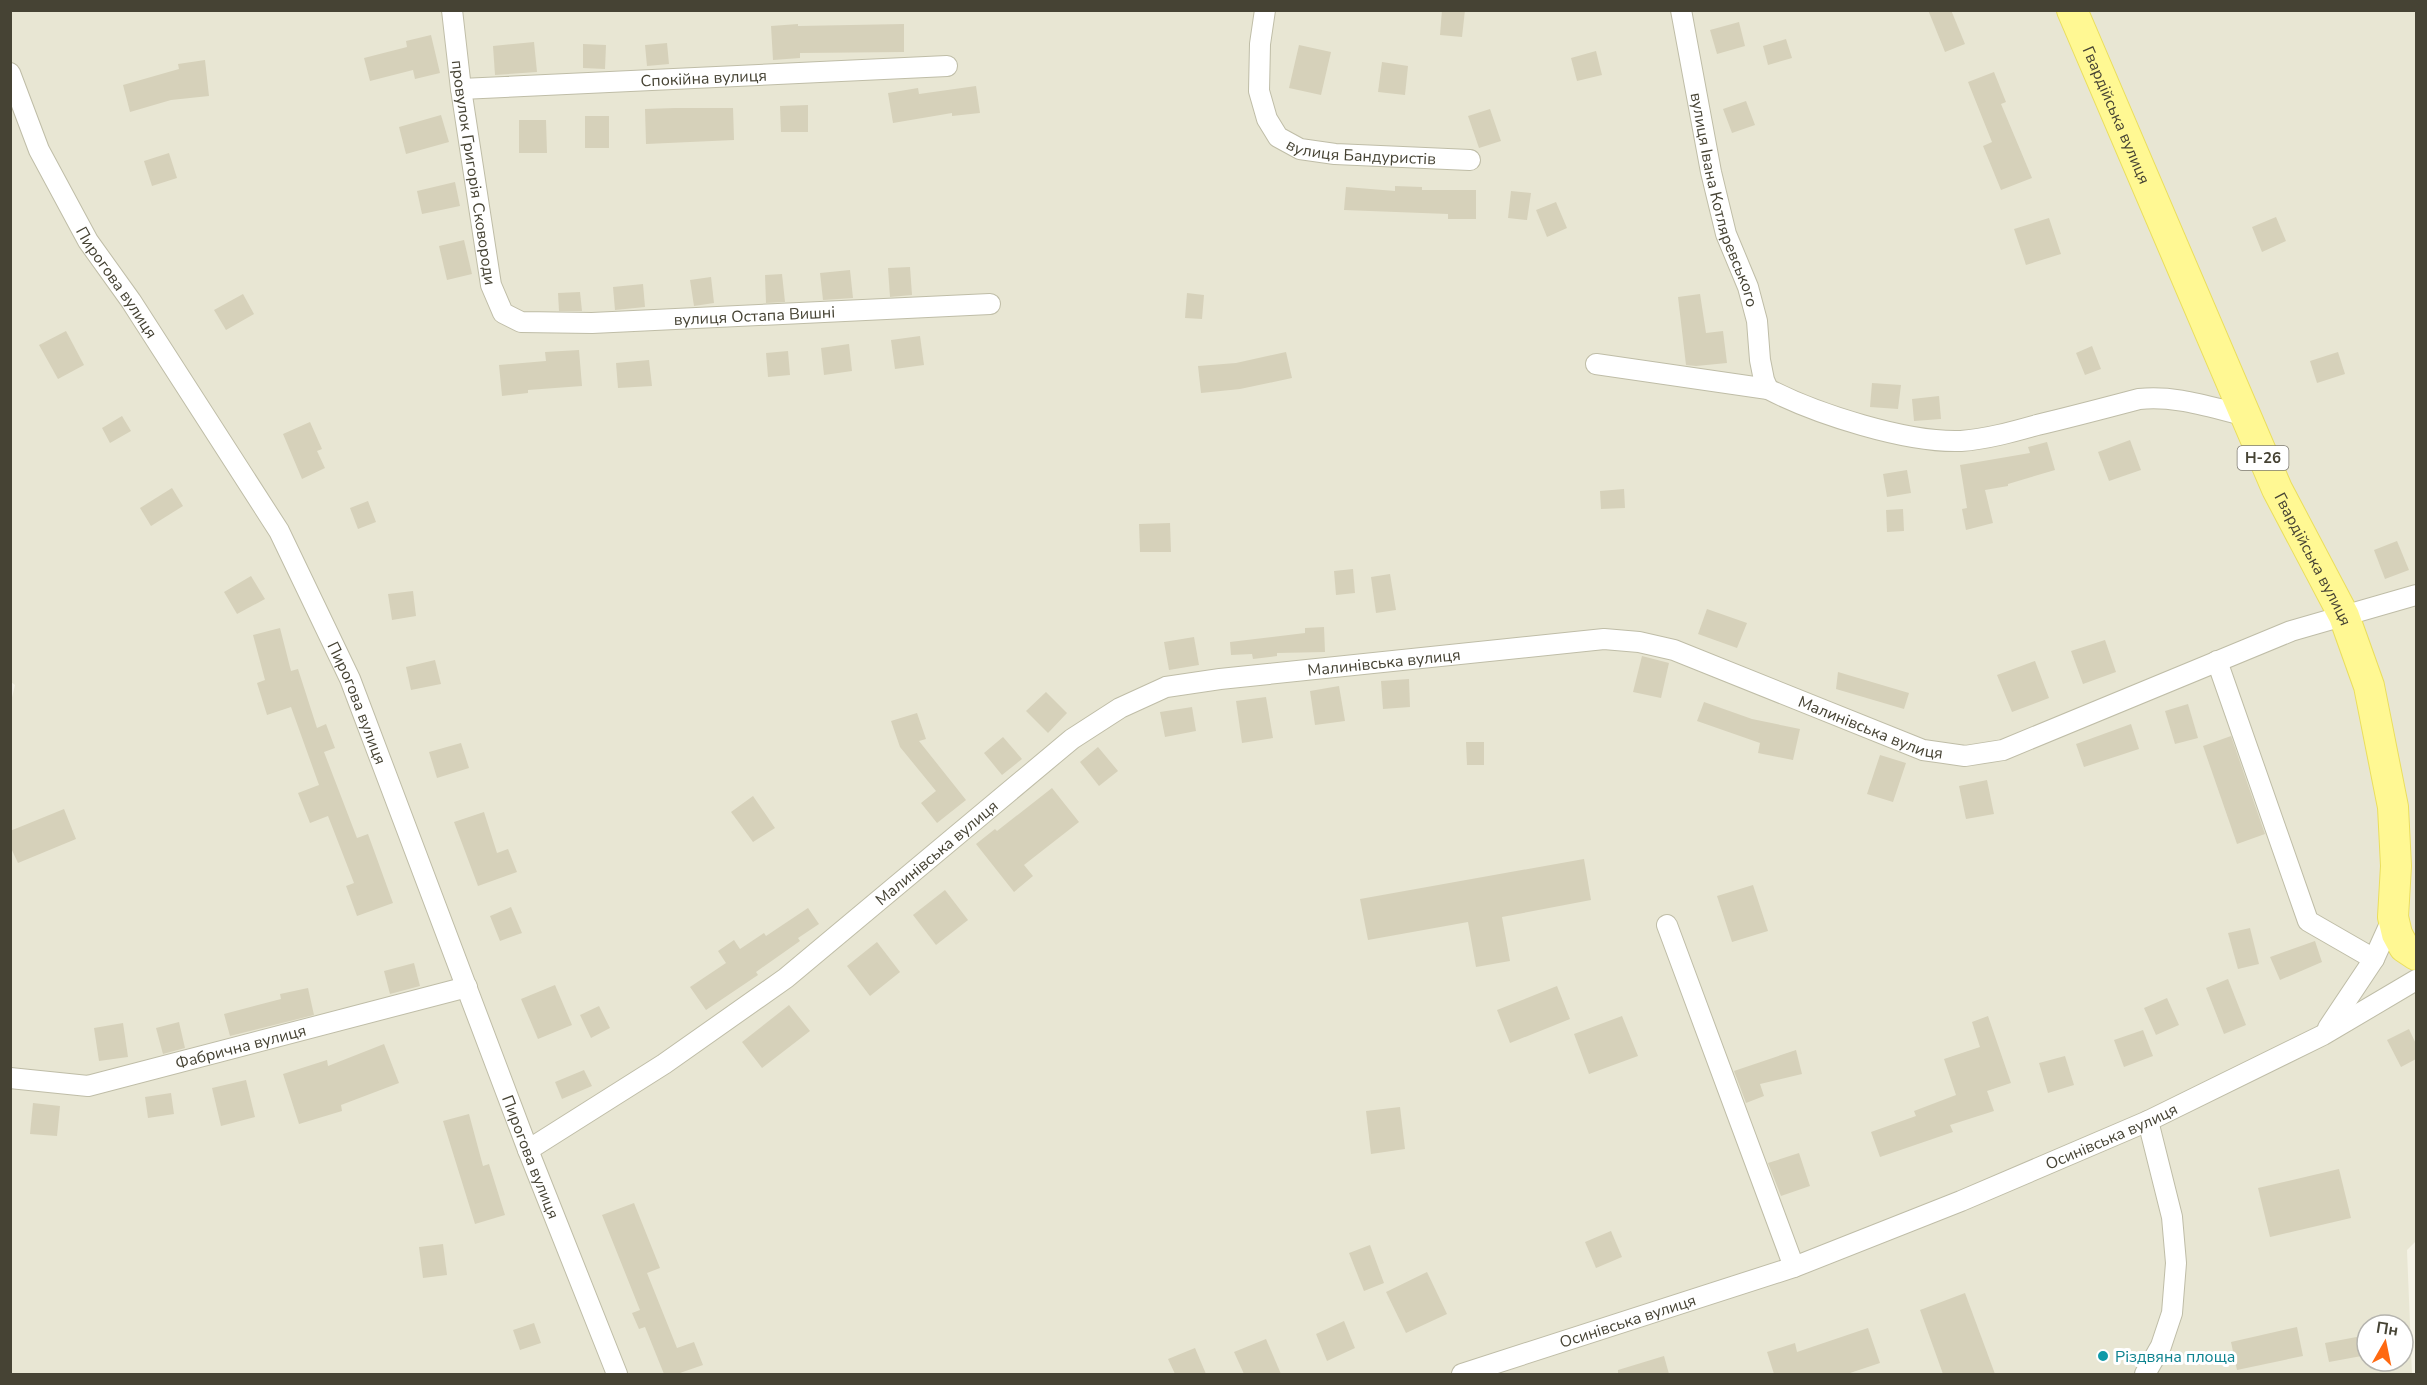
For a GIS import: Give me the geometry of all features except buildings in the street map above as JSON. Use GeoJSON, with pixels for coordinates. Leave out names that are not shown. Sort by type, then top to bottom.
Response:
{"type":"FeatureCollection","features":[{"type":"Feature","properties":{"kind":"main road","name":"Гвардійська вулиця"},"geometry":{"type":"LineString","coordinates":[[2072,10],[2277,489],[2344,616],[2369,686],[2393,807],[2396,866],[2393,917],[2397,934],[2404,947],[2416,955]]}},
{"type":"Feature","properties":{"kind":"street","name":"провулок Григорія Сковороди"},"geometry":{"type":"LineString","coordinates":[[452,10],[461,89],[491,285],[503,313],[521,322]]}},
{"type":"Feature","properties":{"kind":"street","name":"вулиця Бандуристів"},"geometry":{"type":"LineString","coordinates":[[1265,10],[1260,44],[1260,91],[1267,119],[1278,137],[1300,149],[1335,154],[1470,160]]}},
{"type":"Feature","properties":{"kind":"street","name":"вулиця Івана Котляревського"},"geometry":{"type":"LineString","coordinates":[[1681,10],[1711,172],[1726,234],[1748,287],[1757,321],[1760,360],[1768,388]]}},
{"type":"Feature","properties":{"kind":"street","name":"Спокійна вулиця"},"geometry":{"type":"LineString","coordinates":[[461,89],[947,66]]}},
{"type":"Feature","properties":{"kind":"street","name":"Пирогова вулиця"},"geometry":{"type":"LineString","coordinates":[[10,73],[39,150],[88,241],[131,301],[279,531],[350,679],[528,1150],[617,1374]]}},
{"type":"Feature","properties":{"kind":"street","name":"вулиця Остапа Вишні"},"geometry":{"type":"LineString","coordinates":[[521,322],[604,322],[990,304]]}},
{"type":"Feature","properties":{"kind":"street"},"geometry":{"type":"LineString","coordinates":[[1596,364],[1768,388],[1794,402],[1892,432],[1928,440],[1961,441],[1996,436],[2139,399],[2157,397],[2244,415]]}},
{"type":"Feature","properties":{"kind":"street","name":"Малинівська вулиця"},"geometry":{"type":"LineString","coordinates":[[528,1150],[664,1064],[786,978],[1072,739],[1120,708],[1166,687],[1221,679],[1604,639],[1639,642],[1674,650],[1923,750],[1965,756],[2003,750],[2291,631],[2416,595]]}},
{"type":"Feature","properties":{"kind":"street"},"geometry":{"type":"LineString","coordinates":[[2217,662],[2308,921],[2374,959]]}},
{"type":"Feature","properties":{"kind":"street"},"geometry":{"type":"LineString","coordinates":[[2323,1035],[2374,959],[2393,917]]}},
{"type":"Feature","properties":{"kind":"street"},"geometry":{"type":"LineString","coordinates":[[1667,925],[1794,1267]]}},
{"type":"Feature","properties":{"kind":"street","name":"Осинівська вулиця"},"geometry":{"type":"LineString","coordinates":[[1462,1374],[1794,1267],[1961,1201],[2148,1121],[2323,1035],[2416,980]]}},
{"type":"Feature","properties":{"kind":"street","name":"Фабрична вулиця"},"geometry":{"type":"LineString","coordinates":[[10,1078],[88,1086],[466,987]]}},
{"type":"Feature","properties":{"kind":"street"},"geometry":{"type":"LineString","coordinates":[[2145,1374],[2161,1346],[2172,1313],[2176,1263],[2172,1217],[2148,1121]]}},
{"type":"Feature","properties":{"kind":"shaded area"},"geometry":{"type":"Polygon","coordinates":[[[11,11],[2416,11],[2416,1241],[2407,1250],[2410,1313],[2355,1313],[2355,1373],[2412,1374],[11,1374],[10,706],[15,685],[11,682],[11,11]]]}},
{"type":"Feature","properties":{"kind":"place","name":"Різдвяна площа"},"geometry":{"type":"Point","coordinates":[2103,1356]}}]}
